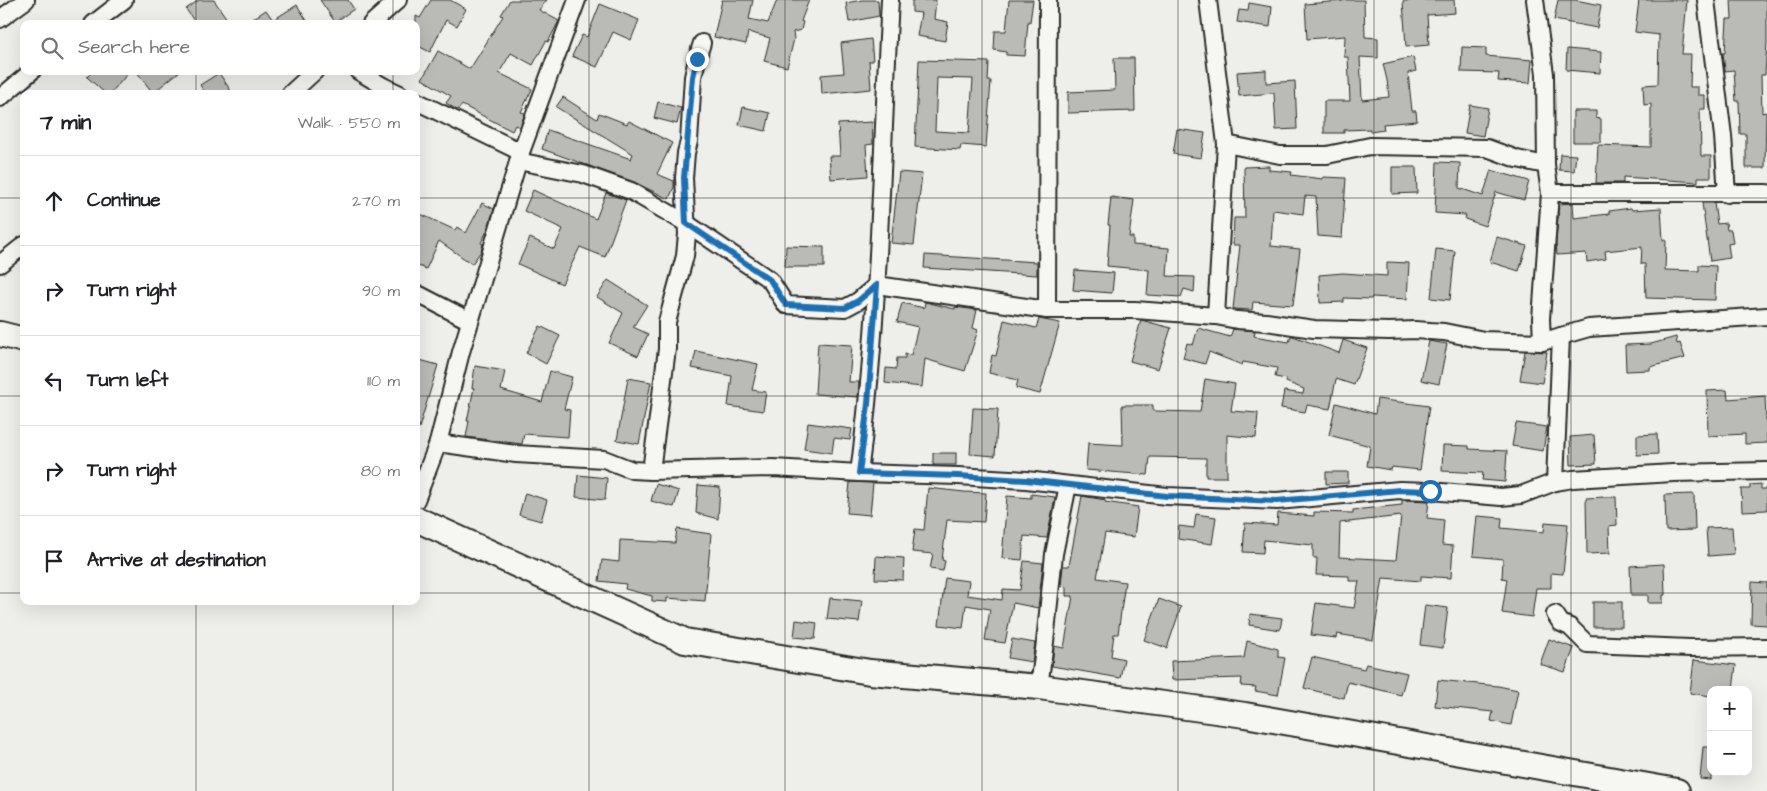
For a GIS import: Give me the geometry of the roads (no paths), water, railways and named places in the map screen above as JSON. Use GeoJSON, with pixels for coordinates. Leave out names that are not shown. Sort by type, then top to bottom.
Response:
{"type":"FeatureCollection","features":[{"type":"Feature","properties":{"kind":"street"},"geometry":{"type":"LineString","coordinates":[[0,18],[26,0]]}},
{"type":"Feature","properties":{"kind":"street"},"geometry":{"type":"LineString","coordinates":[[98,20],[124,0]]}},
{"type":"Feature","properties":{"kind":"street"},"geometry":{"type":"LineString","coordinates":[[376,20],[398,0]]}},
{"type":"Feature","properties":{"kind":"street"},"geometry":{"type":"LineString","coordinates":[[420,490],[438,443],[470,322],[520,157],[577,0]]}},
{"type":"Feature","properties":{"kind":"street"},"geometry":{"type":"LineString","coordinates":[[859,473],[868,404],[877,285],[890,0]]}},
{"type":"Feature","properties":{"kind":"street"},"geometry":{"type":"LineString","coordinates":[[1047,310],[1048,0]]}},
{"type":"Feature","properties":{"kind":"street"},"geometry":{"type":"LineString","coordinates":[[1208,0],[1226,144],[1216,316]]}},
{"type":"Feature","properties":{"kind":"street"},"geometry":{"type":"LineString","coordinates":[[1535,0],[1545,74],[1546,165],[1550,193],[1541,319],[1542,342]]}},
{"type":"Feature","properties":{"kind":"street"},"geometry":{"type":"LineString","coordinates":[[1706,0],[1723,136],[1727,194]]}},
{"type":"Feature","properties":{"kind":"street"},"geometry":{"type":"LineString","coordinates":[[651,471],[667,349],[667,322],[685,256],[684,178],[689,141],[693,77],[702,43]]}},
{"type":"Feature","properties":{"kind":"street"},"geometry":{"type":"LineString","coordinates":[[0,98],[27,75]]}},
{"type":"Feature","properties":{"kind":"street"},"geometry":{"type":"LineString","coordinates":[[294,90],[311,75]]}},
{"type":"Feature","properties":{"kind":"street"},"geometry":{"type":"LineString","coordinates":[[365,75],[392,90]]}},
{"type":"Feature","properties":{"kind":"street"},"geometry":{"type":"LineString","coordinates":[[420,103],[520,157],[583,174],[631,191],[686,223],[770,280],[786,305],[845,308],[858,301],[877,285],[1047,310],[1135,310],[1216,316],[1314,329],[1389,332],[1415,330],[1444,332],[1484,340],[1542,342],[1589,328],[1767,316]]}},
{"type":"Feature","properties":{"kind":"street"},"geometry":{"type":"LineString","coordinates":[[1226,144],[1280,155],[1326,155],[1370,146],[1487,148],[1517,159],[1546,165]]}},
{"type":"Feature","properties":{"kind":"street"},"geometry":{"type":"LineString","coordinates":[[1550,193],[1767,193]]}},
{"type":"Feature","properties":{"kind":"street"},"geometry":{"type":"LineString","coordinates":[[0,264],[20,248]]}},
{"type":"Feature","properties":{"kind":"street"},"geometry":{"type":"LineString","coordinates":[[420,294],[470,322]]}},
{"type":"Feature","properties":{"kind":"street"},"geometry":{"type":"LineString","coordinates":[[0,334],[20,339]]}},
{"type":"Feature","properties":{"kind":"street"},"geometry":{"type":"LineString","coordinates":[[1555,482],[1561,336]]}},
{"type":"Feature","properties":{"kind":"street"},"geometry":{"type":"LineString","coordinates":[[438,443],[516,454],[604,458],[632,470],[773,468],[958,476],[1068,485],[1167,496],[1277,501],[1400,490],[1501,497],[1521,495],[1555,482],[1573,479],[1767,471]]}},
{"type":"Feature","properties":{"kind":"street"},"geometry":{"type":"LineString","coordinates":[[1039,687],[1046,642],[1054,554],[1068,485]]}},
{"type":"Feature","properties":{"kind":"street"},"geometry":{"type":"LineString","coordinates":[[420,521],[685,642],[870,672],[1039,687],[1245,714],[1677,791]]}},
{"type":"Feature","properties":{"kind":"street"},"geometry":{"type":"LineString","coordinates":[[1555,614],[1561,623],[1570,627],[1587,644],[1767,647]]}}]}
